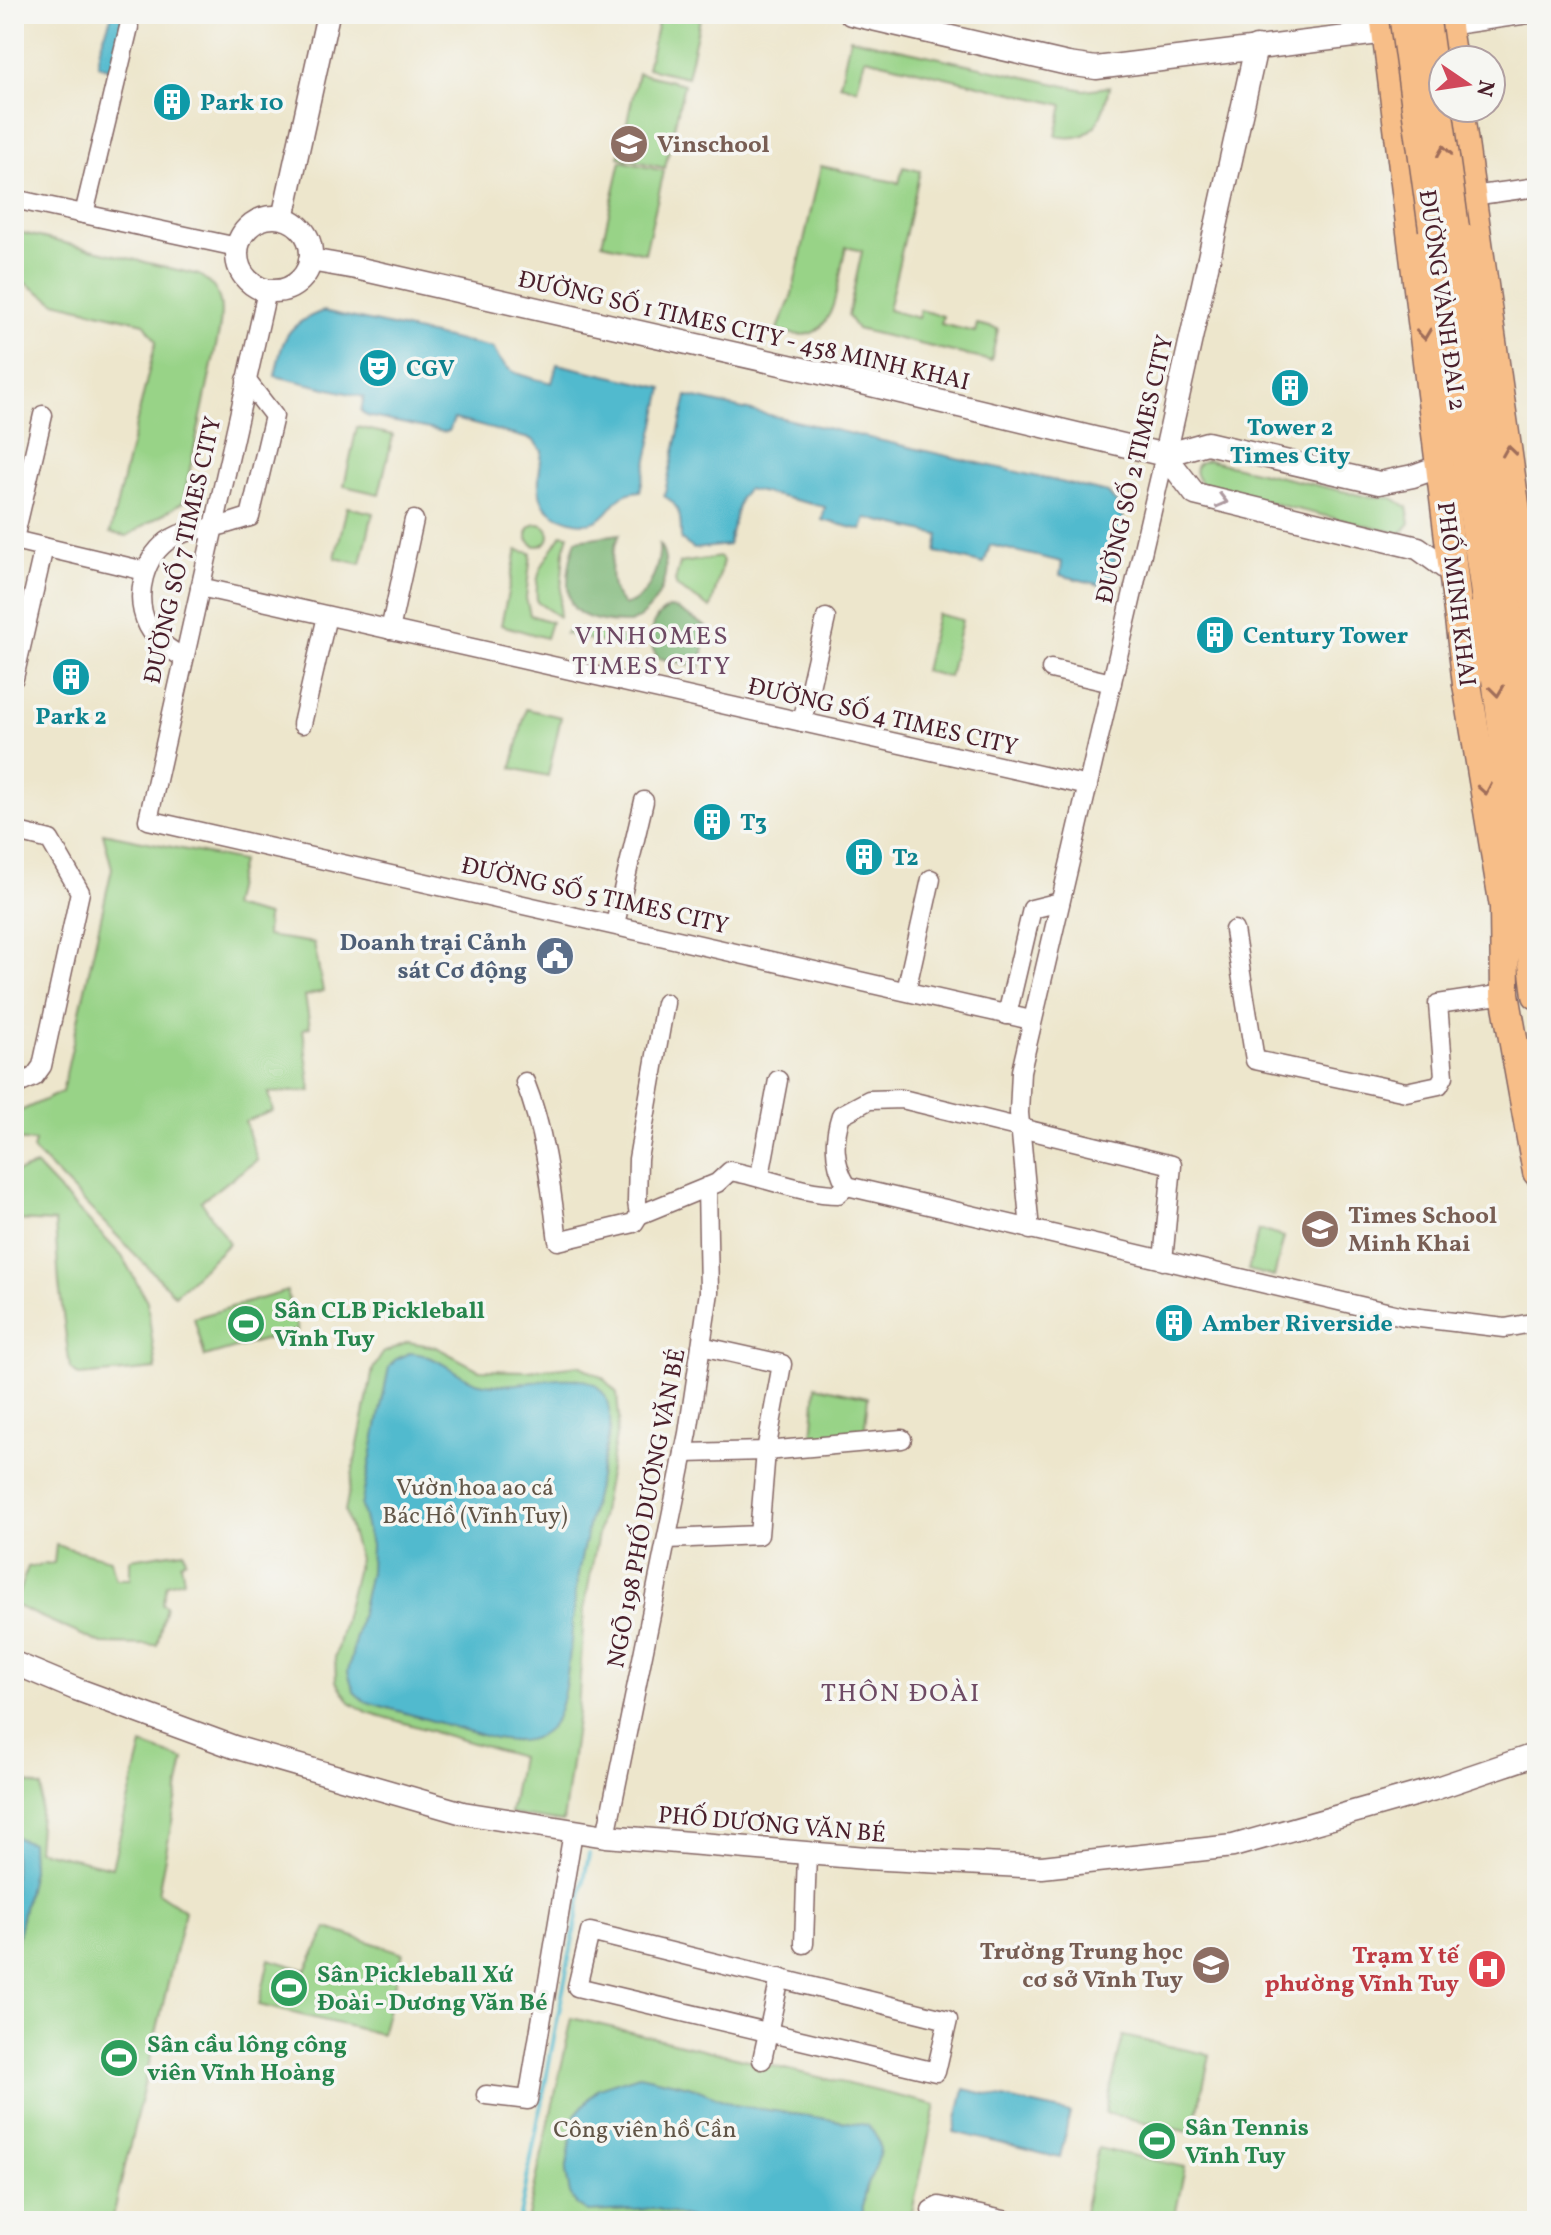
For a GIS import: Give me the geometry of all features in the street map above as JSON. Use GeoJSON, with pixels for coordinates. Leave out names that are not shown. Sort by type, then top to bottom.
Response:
{"type":"FeatureCollection","features":[{"type":"Feature","properties":{"kind":"main road"},"geometry":{"type":"LineString","coordinates":[[1391,20],[1439,18],[1447,44]]}},
{"type":"Feature","properties":{"kind":"main road","name":"ĐƯỜNG VÀNH ĐAI 2"},"geometry":{"type":"LineString","coordinates":[[1439,18],[1444,228]]}},
{"type":"Feature","properties":{"kind":"main road","name":"ĐƯỜNG VÀNH ĐAI 2"},"geometry":{"type":"LineString","coordinates":[[1391,20],[1444,228]]}},
{"type":"Feature","properties":{"kind":"main road","name":"PHỐ MINH KHAI"},"geometry":{"type":"LineString","coordinates":[[1391,20],[1397,117],[1467,684],[1504,907],[1505,994],[1537,1172]]}},
{"type":"Feature","properties":{"kind":"main road"},"geometry":{"type":"LineString","coordinates":[[1397,117],[1427,112]]}},
{"type":"Feature","properties":{"kind":"main road"},"geometry":{"type":"LineString","coordinates":[[1460,124],[1528,527],[1537,660]]}},
{"type":"Feature","properties":{"kind":"main road"},"geometry":{"type":"LineString","coordinates":[[1444,228],[1493,579],[1536,986]]}},
{"type":"Feature","properties":{"kind":"main road"},"geometry":{"type":"LineString","coordinates":[[1467,684],[1493,579]]}},
{"type":"Feature","properties":{"kind":"main road"},"geometry":{"type":"LineString","coordinates":[[1493,579],[1537,705]]}},
{"type":"Feature","properties":{"kind":"main road"},"geometry":{"type":"LineString","coordinates":[[1493,579],[1537,820]]}},
{"type":"Feature","properties":{"kind":"main road"},"geometry":{"type":"LineString","coordinates":[[1504,907],[1536,986]]}},
{"type":"Feature","properties":{"kind":"street"},"geometry":{"type":"LineString","coordinates":[[283,218],[328,14]]}},
{"type":"Feature","properties":{"kind":"street"},"geometry":{"type":"LineString","coordinates":[[851,14],[1096,68],[1256,47],[1391,20]]}},
{"type":"Feature","properties":{"kind":"street"},"geometry":{"type":"LineString","coordinates":[[1439,18],[1528,14]]}},
{"type":"Feature","properties":{"kind":"street"},"geometry":{"type":"LineString","coordinates":[[84,214],[129,27]]}},
{"type":"Feature","properties":{"kind":"street","name":"ĐƯỜNG SỐ 2 TIMES CITY"},"geometry":{"type":"LineString","coordinates":[[1030,1230],[1018,1089],[1031,1020],[1165,455],[1256,47]]}},
{"type":"Feature","properties":{"kind":"street"},"geometry":{"type":"LineString","coordinates":[[1472,196],[1537,187]]}},
{"type":"Feature","properties":{"kind":"street"},"geometry":{"type":"LineString","coordinates":[[14,199],[237,247]]}},
{"type":"Feature","properties":{"kind":"street"},"geometry":{"type":"LineString","coordinates":[[268,217],[283,218],[305,234],[310,247],[310,260],[299,281],[278,291],[267,291],[253,285],[243,275],[237,262],[237,247],[243,233],[254,223],[268,217]]}},
{"type":"Feature","properties":{"kind":"street","name":"ĐƯỜNG SỐ 1 TIMES CITY - 458 MINH KHAI"},"geometry":{"type":"LineString","coordinates":[[310,260],[829,375],[1165,455],[1207,443],[1379,483],[1441,466]]}},
{"type":"Feature","properties":{"kind":"street","name":"ĐƯỜNG SỐ 7 TIMES CITY"},"geometry":{"type":"LineString","coordinates":[[148,820],[267,291]]}},
{"type":"Feature","properties":{"kind":"street"},"geometry":{"type":"LineString","coordinates":[[184,658],[164,646],[148,626],[141,601],[145,571],[154,555],[170,539],[191,529],[213,527],[250,517],[274,416],[246,380]]}},
{"type":"Feature","properties":{"kind":"street"},"geometry":{"type":"LineString","coordinates":[[43,415],[14,540],[145,571]]}},
{"type":"Feature","properties":{"kind":"street"},"geometry":{"type":"LineString","coordinates":[[1165,455],[1195,494],[1418,548],[1454,574]]}},
{"type":"Feature","properties":{"kind":"street"},"geometry":{"type":"LineString","coordinates":[[390,630],[414,520]]}},
{"type":"Feature","properties":{"kind":"street"},"geometry":{"type":"LineString","coordinates":[[14,678],[44,547]]}},
{"type":"Feature","properties":{"kind":"street","name":"ĐƯỜNG SỐ 4 TIMES CITY"},"geometry":{"type":"LineString","coordinates":[[200,587],[1088,786]]}},
{"type":"Feature","properties":{"kind":"street"},"geometry":{"type":"LineString","coordinates":[[302,724],[327,616]]}},
{"type":"Feature","properties":{"kind":"street"},"geometry":{"type":"LineString","coordinates":[[802,722],[826,618]]}},
{"type":"Feature","properties":{"kind":"street"},"geometry":{"type":"LineString","coordinates":[[1051,669],[1112,683]]}},
{"type":"Feature","properties":{"kind":"street"},"geometry":{"type":"LineString","coordinates":[[615,924],[644,801]]}},
{"type":"Feature","properties":{"kind":"street","name":"ĐƯỜNG SỐ 5 TIMES CITY"},"geometry":{"type":"LineString","coordinates":[[148,820],[1031,1020]]}},
{"type":"Feature","properties":{"kind":"street"},"geometry":{"type":"LineString","coordinates":[[14,831],[50,840],[80,892],[42,1066],[34,1077],[14,1086]]}},
{"type":"Feature","properties":{"kind":"street"},"geometry":{"type":"LineString","coordinates":[[906,991],[931,879]]}},
{"type":"Feature","properties":{"kind":"street"},"geometry":{"type":"LineString","coordinates":[[1007,1015],[1032,909],[1060,902]]}},
{"type":"Feature","properties":{"kind":"street"},"geometry":{"type":"LineString","coordinates":[[1234,930],[1255,1060],[1406,1092],[1429,1089],[1439,1085],[1444,1076],[1438,1004],[1505,994]]}},
{"type":"Feature","properties":{"kind":"street"},"geometry":{"type":"LineString","coordinates":[[639,1215],[638,1159],[665,1003]]}},
{"type":"Feature","properties":{"kind":"street"},"geometry":{"type":"LineString","coordinates":[[760,1176],[778,1080]]}},
{"type":"Feature","properties":{"kind":"street"},"geometry":{"type":"LineString","coordinates":[[525,1082],[533,1102],[547,1168],[558,1241],[634,1223],[639,1215],[717,1183],[730,1171],[823,1194],[838,1194],[847,1186]]}},
{"type":"Feature","properties":{"kind":"street"},"geometry":{"type":"LineString","coordinates":[[1163,1261],[1172,1165],[902,1099],[869,1100],[841,1115],[834,1138],[838,1172],[847,1186],[1030,1230],[1163,1261],[1403,1316],[1505,1328],[1537,1322]]}},
{"type":"Feature","properties":{"kind":"street","name":"NGÕ 198 PHỐ DƯƠNG VĂN BÉ"},"geometry":{"type":"LineString","coordinates":[[606,1836],[668,1539],[701,1346],[709,1292],[707,1187]]}},
{"type":"Feature","properties":{"kind":"street"},"geometry":{"type":"LineString","coordinates":[[668,1539],[759,1535],[766,1451],[782,1364],[701,1346]]}},
{"type":"Feature","properties":{"kind":"street"},"geometry":{"type":"LineString","coordinates":[[684,1453],[766,1451],[902,1439]]}},
{"type":"Feature","properties":{"kind":"street","name":"PHỐ DƯƠNG VĂN BÉ"},"geometry":{"type":"LineString","coordinates":[[14,1663],[234,1747],[463,1813],[606,1836],[807,1854],[1042,1867],[1233,1846],[1431,1790],[1537,1754]]}},
{"type":"Feature","properties":{"kind":"street"},"geometry":{"type":"LineString","coordinates":[[571,1937],[590,1932],[948,2020],[936,2072],[577,1987],[571,1937],[573,1832]]}},
{"type":"Feature","properties":{"kind":"street"},"geometry":{"type":"LineString","coordinates":[[804,1944],[807,1854]]}},
{"type":"Feature","properties":{"kind":"street"},"geometry":{"type":"LineString","coordinates":[[486,2095],[528,2100],[571,1937]]}},
{"type":"Feature","properties":{"kind":"street"},"geometry":{"type":"LineString","coordinates":[[762,2060],[780,1978]]}},
{"type":"Feature","properties":{"kind":"street"},"geometry":{"type":"LineString","coordinates":[[931,2210],[939,2206],[1008,2221]]}},
{"type":"Feature","properties":{"kind":"green space"},"geometry":{"type":"Polygon","coordinates":[[[660,14],[701,15],[687,77],[647,68],[660,14]]]}},
{"type":"Feature","properties":{"kind":"green space"},"geometry":{"type":"Polygon","coordinates":[[[850,38],[1084,90],[1109,87],[1099,119],[1088,132],[1069,138],[1056,136],[1063,105],[865,58],[857,89],[840,84],[850,38]]]}},
{"type":"Feature","properties":{"kind":"green space"},"geometry":{"type":"Polygon","coordinates":[[[638,73],[684,84],[665,168],[619,157],[638,73]]]}},
{"type":"Feature","properties":{"kind":"green space"},"geometry":{"type":"Polygon","coordinates":[[[621,161],[664,171],[645,253],[602,243],[621,161]]]}},
{"type":"Feature","properties":{"kind":"green space"},"geometry":{"type":"Polygon","coordinates":[[[821,166],[899,183],[903,167],[920,171],[888,310],[918,318],[920,310],[943,316],[941,324],[975,332],[977,324],[998,329],[991,361],[857,329],[848,316],[862,251],[846,247],[833,306],[822,326],[805,335],[777,331],[791,298],[821,166]]]}},
{"type":"Feature","properties":{"kind":"green space"},"geometry":{"type":"Polygon","coordinates":[[[14,231],[199,275],[213,286],[220,300],[219,332],[183,502],[127,536],[110,533],[156,341],[144,323],[55,302],[14,276],[14,231]]]}},
{"type":"Feature","properties":{"kind":"green space"},"geometry":{"type":"Polygon","coordinates":[[[357,427],[393,435],[379,494],[344,486],[357,427]]]}},
{"type":"Feature","properties":{"kind":"green space"},"geometry":{"type":"Polygon","coordinates":[[[1207,460],[1364,496],[1393,498],[1407,507],[1410,523],[1401,534],[1204,487],[1195,472],[1201,462],[1207,460]]]}},
{"type":"Feature","properties":{"kind":"green space"},"geometry":{"type":"Polygon","coordinates":[[[347,507],[373,513],[361,564],[335,558],[347,507]]]}},
{"type":"Feature","properties":{"kind":"green space"},"geometry":{"type":"Polygon","coordinates":[[[534,524],[542,524],[549,535],[542,546],[534,546],[527,539],[527,531],[534,524]]]}},
{"type":"Feature","properties":{"kind":"green space"},"geometry":{"type":"Polygon","coordinates":[[[562,534],[569,535],[564,551],[559,617],[537,602],[537,581],[542,565],[562,534]]]}},
{"type":"Feature","properties":{"kind":"green space"},"geometry":{"type":"Polygon","coordinates":[[[620,534],[611,571],[614,591],[619,599],[625,605],[647,589],[658,561],[659,543],[665,565],[661,589],[649,609],[630,623],[586,617],[575,609],[569,594],[570,565],[576,540],[620,534]]]}},
{"type":"Feature","properties":{"kind":"green space"},"geometry":{"type":"Polygon","coordinates":[[[517,550],[531,553],[526,598],[530,615],[551,622],[546,638],[501,625],[517,550]]]}},
{"type":"Feature","properties":{"kind":"green space"},"geometry":{"type":"Polygon","coordinates":[[[720,557],[723,561],[711,608],[677,587],[675,581],[680,563],[720,557]]]}},
{"type":"Feature","properties":{"kind":"green space"},"geometry":{"type":"Polygon","coordinates":[[[669,608],[677,609],[708,628],[700,667],[658,658],[654,651],[650,637],[653,624],[669,608]]]}},
{"type":"Feature","properties":{"kind":"green space"},"geometry":{"type":"Polygon","coordinates":[[[937,614],[962,620],[949,677],[924,671],[937,614]]]}},
{"type":"Feature","properties":{"kind":"green space"},"geometry":{"type":"Polygon","coordinates":[[[581,629],[620,637],[637,650],[565,634],[569,630],[581,629]]]}},
{"type":"Feature","properties":{"kind":"green space"},"geometry":{"type":"Polygon","coordinates":[[[526,709],[561,717],[548,776],[512,768],[526,709]]]}},
{"type":"Feature","properties":{"kind":"green space"},"geometry":{"type":"Polygon","coordinates":[[[103,833],[241,861],[231,907],[267,916],[266,936],[314,943],[323,991],[305,996],[310,1027],[303,1029],[311,1091],[268,1093],[273,1111],[245,1121],[257,1160],[201,1201],[229,1243],[175,1295],[33,1150],[35,1142],[14,1140],[14,1114],[62,1092],[112,868],[103,833]]]}},
{"type":"Feature","properties":{"kind":"green space"},"geometry":{"type":"Polygon","coordinates":[[[36,1166],[122,1256],[147,1301],[156,1369],[79,1376],[70,1368],[55,1222],[14,1220],[14,1173],[36,1166]]]}},
{"type":"Feature","properties":{"kind":"green space"},"geometry":{"type":"Polygon","coordinates":[[[1259,1230],[1284,1237],[1274,1277],[1248,1270],[1259,1230]]]}},
{"type":"Feature","properties":{"kind":"green space","name":"Sân CLB Pickleball Vĩnh Tuy"},"geometry":{"type":"Polygon","coordinates":[[[287,1291],[298,1330],[205,1357],[194,1318],[287,1291]]]}},
{"type":"Feature","properties":{"kind":"green space","name":"Vườn hoa ao cá Bác Hồ (Vĩnh Tuy)"},"geometry":{"type":"Polygon","coordinates":[[[408,1342],[436,1347],[479,1370],[528,1371],[579,1365],[603,1378],[617,1393],[619,1419],[584,1610],[578,1712],[563,1822],[510,1814],[520,1757],[367,1712],[350,1702],[336,1681],[335,1657],[359,1559],[345,1511],[373,1369],[383,1353],[408,1342]]]}},
{"type":"Feature","properties":{"kind":"green space"},"geometry":{"type":"Polygon","coordinates":[[[816,1386],[868,1397],[864,1436],[812,1439],[816,1386]]]}},
{"type":"Feature","properties":{"kind":"green space"},"geometry":{"type":"Polygon","coordinates":[[[56,1545],[110,1559],[116,1579],[130,1579],[130,1559],[184,1551],[186,1560],[181,1563],[184,1580],[167,1584],[162,1604],[166,1606],[157,1645],[102,1644],[14,1605],[28,1567],[54,1563],[56,1545]]]}},
{"type":"Feature","properties":{"kind":"green space"},"geometry":{"type":"Polygon","coordinates":[[[142,1745],[184,1760],[158,1893],[185,1911],[112,2221],[14,2221],[14,1761],[17,1761],[23,1781],[42,1788],[37,1850],[112,1867],[142,1745]]]}},
{"type":"Feature","properties":{"kind":"green space"},"geometry":{"type":"Polygon","coordinates":[[[327,1928],[403,1953],[381,2034],[259,2005],[269,1959],[306,1970],[327,1928]]]}},
{"type":"Feature","properties":{"kind":"green space","name":"Công viên hồ Cần"},"geometry":{"type":"Polygon","coordinates":[[[572,2018],[936,2105],[910,2221],[527,2221],[572,2018]]]}},
{"type":"Feature","properties":{"kind":"green space"},"geometry":{"type":"Polygon","coordinates":[[[1123,2036],[1210,2055],[1193,2133],[1105,2113],[1123,2036]]]}},
{"type":"Feature","properties":{"kind":"green space"},"geometry":{"type":"Polygon","coordinates":[[[1098,2148],[1185,2167],[1174,2221],[1082,2221],[1098,2148]]]}},
{"type":"Feature","properties":{"kind":"water"},"geometry":{"type":"Polygon","coordinates":[[[112,14],[130,14],[111,69],[98,65],[98,58],[112,14]]]}},
{"type":"Feature","properties":{"kind":"water"},"geometry":{"type":"Polygon","coordinates":[[[323,311],[493,348],[510,370],[552,383],[557,364],[663,388],[640,491],[621,497],[598,520],[586,523],[571,521],[558,516],[543,503],[539,485],[542,451],[533,440],[454,419],[449,431],[444,432],[367,416],[361,411],[364,397],[275,376],[288,334],[310,316],[323,311]]]}},
{"type":"Feature","properties":{"kind":"water"},"geometry":{"type":"Polygon","coordinates":[[[687,396],[1108,493],[1118,505],[1124,521],[1109,587],[1060,575],[1062,562],[990,545],[984,564],[936,552],[939,535],[866,518],[862,530],[822,520],[825,507],[747,489],[740,498],[728,545],[694,549],[681,540],[677,509],[664,496],[687,396]]]}},
{"type":"Feature","properties":{"kind":"water","name":"Vườn hoa ao cá Bác Hồ (Vĩnh Tuy)"},"geometry":{"type":"Polygon","coordinates":[[[409,1353],[436,1360],[476,1382],[496,1385],[583,1380],[599,1388],[608,1404],[610,1431],[579,1569],[563,1696],[552,1725],[533,1738],[518,1741],[495,1739],[364,1701],[354,1692],[348,1672],[370,1572],[371,1545],[361,1506],[389,1367],[396,1359],[409,1353]]]}},
{"type":"Feature","properties":{"kind":"water"},"geometry":{"type":"Polygon","coordinates":[[[14,1832],[17,1838],[31,1843],[32,1870],[14,1956],[14,1832]]]}},
{"type":"Feature","properties":{"kind":"water"},"geometry":{"type":"Polygon","coordinates":[[[639,2075],[689,2086],[735,2105],[867,2125],[875,2133],[880,2150],[864,2195],[863,2221],[700,2221],[657,2209],[588,2212],[577,2205],[570,2194],[566,2172],[575,2115],[598,2088],[639,2075]]]}},
{"type":"Feature","properties":{"kind":"water"},"geometry":{"type":"Polygon","coordinates":[[[964,2089],[1070,2113],[1060,2158],[954,2132],[964,2089]]]}},
{"type":"Feature","properties":{"kind":"waterway"},"geometry":{"type":"LineString","coordinates":[[519,2221],[589,1854]]}},
{"type":"Feature","properties":{"kind":"place","name":"Park 10"},"geometry":{"type":"Point","coordinates":[172,102]}},
{"type":"Feature","properties":{"kind":"place","name":"Vinschool"},"geometry":{"type":"Point","coordinates":[629,144]}},
{"type":"Feature","properties":{"kind":"place","name":"CGV"},"geometry":{"type":"Point","coordinates":[378,368]}},
{"type":"Feature","properties":{"kind":"place","name":"Tower 2 Times City"},"geometry":{"type":"Point","coordinates":[1290,388]}},
{"type":"Feature","properties":{"kind":"place","name":"Century Tower"},"geometry":{"type":"Point","coordinates":[1215,635]}},
{"type":"Feature","properties":{"kind":"place","name":"Park 2"},"geometry":{"type":"Point","coordinates":[71,677]}},
{"type":"Feature","properties":{"kind":"place","name":"T3"},"geometry":{"type":"Point","coordinates":[712,822]}},
{"type":"Feature","properties":{"kind":"place","name":"T2"},"geometry":{"type":"Point","coordinates":[864,857]}},
{"type":"Feature","properties":{"kind":"place","name":"Doanh trại Cảnh sát Cơ động"},"geometry":{"type":"Point","coordinates":[555,956]}},
{"type":"Feature","properties":{"kind":"place","name":"Times School Minh Khai"},"geometry":{"type":"Point","coordinates":[1320,1229]}},
{"type":"Feature","properties":{"kind":"place","name":"Amber Riverside"},"geometry":{"type":"Point","coordinates":[1174,1323]}},
{"type":"Feature","properties":{"kind":"place","name":"Sân CLB Pickleball Vĩnh Tuy"},"geometry":{"type":"Point","coordinates":[246,1324]}},
{"type":"Feature","properties":{"kind":"place","name":"Trường Trung học cơ sở Vĩnh Tuy"},"geometry":{"type":"Point","coordinates":[1211,1965]}},
{"type":"Feature","properties":{"kind":"place","name":"Trạm Y tế phường Vĩnh Tuy"},"geometry":{"type":"Point","coordinates":[1487,1969]}},
{"type":"Feature","properties":{"kind":"place","name":"Sân Pickleball Xứ Đoài - Dương Văn Bé"},"geometry":{"type":"Point","coordinates":[289,1988]}},
{"type":"Feature","properties":{"kind":"place","name":"Sân cầu lông công viên Vĩnh Hoàng"},"geometry":{"type":"Point","coordinates":[119,2058]}},
{"type":"Feature","properties":{"kind":"place","name":"Sân Tennis Vĩnh Tuy"},"geometry":{"type":"Point","coordinates":[1157,2141]}},
{"type":"Feature","properties":{"kind":"district","name":"VINHOMES TIMES CITY"},"geometry":{"type":"Point","coordinates":[652,650]}},
{"type":"Feature","properties":{"kind":"district","name":"THÔN ĐOÀI"},"geometry":{"type":"Point","coordinates":[901,1692]}}]}
